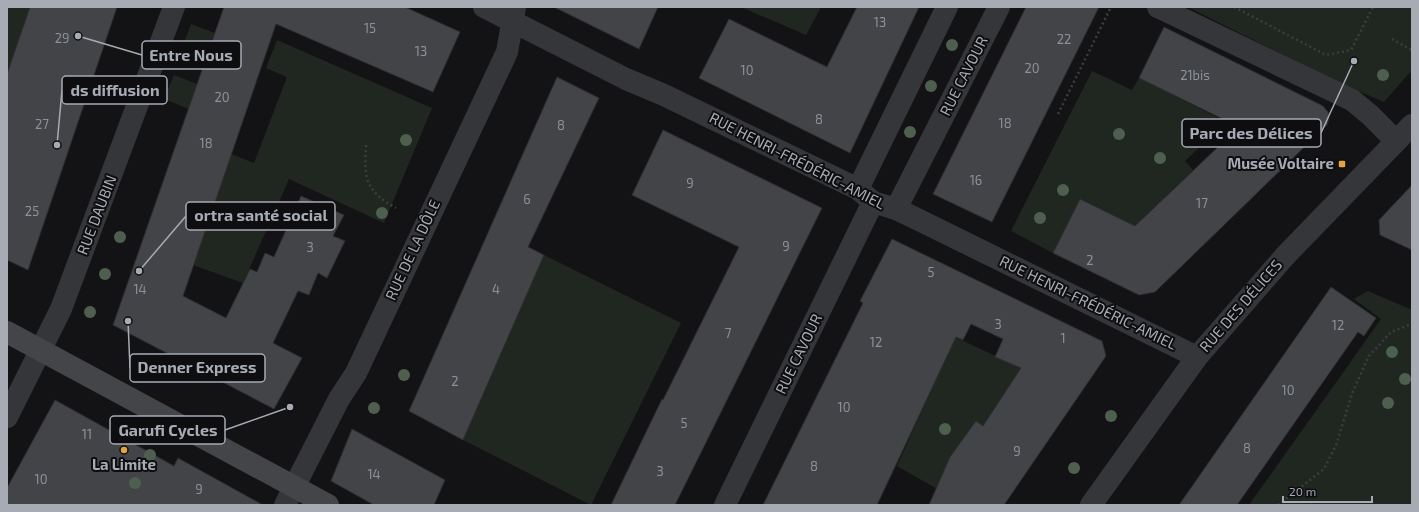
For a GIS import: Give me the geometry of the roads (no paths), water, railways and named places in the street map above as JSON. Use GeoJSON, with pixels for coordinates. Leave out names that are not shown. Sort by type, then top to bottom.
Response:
{"type":"FeatureCollection","features":[{"type":"Feature","properties":{"kind":"main road"},"geometry":{"type":"LineString","coordinates":[[7,332],[290,496],[328,505]]}},
{"type":"Feature","properties":{"kind":"street","name":"RUE DAUBIN"},"geometry":{"type":"LineString","coordinates":[[7,418],[61,309],[174,7]]}},
{"type":"Feature","properties":{"kind":"street","name":"RUE HENRI-FRÉDÉRIC-AMIEL"},"geometry":{"type":"LineString","coordinates":[[484,7],[514,14],[626,79],[664,95],[1197,357]]}},
{"type":"Feature","properties":{"kind":"street","name":"RUE CAVOUR"},"geometry":{"type":"LineString","coordinates":[[725,505],[866,195],[947,7]]}},
{"type":"Feature","properties":{"kind":"street","name":"RUE CAVOUR"},"geometry":{"type":"LineString","coordinates":[[896,209],[999,7]]}},
{"type":"Feature","properties":{"kind":"street"},"geometry":{"type":"LineString","coordinates":[[1158,7],[1352,100],[1370,115],[1396,141]]}},
{"type":"Feature","properties":{"kind":"street","name":"RUE DE LA DÔLE"},"geometry":{"type":"LineString","coordinates":[[290,496],[339,399],[356,373],[507,52],[514,14]]}},
{"type":"Feature","properties":{"kind":"street","name":"RUE DES DÉLICES"},"geometry":{"type":"LineString","coordinates":[[1091,505],[1197,357],[1285,256],[1412,125]]}},
{"type":"Feature","properties":{"kind":"place","name":"Entre Nous"},"geometry":{"type":"Point","coordinates":[78,36]}},
{"type":"Feature","properties":{"kind":"place","name":"Parc des Délices"},"geometry":{"type":"Point","coordinates":[1354,61]}},
{"type":"Feature","properties":{"kind":"place","name":"ds diffusion"},"geometry":{"type":"Point","coordinates":[57,145]}},
{"type":"Feature","properties":{"kind":"place","name":"Musée Voltaire"},"geometry":{"type":"Point","coordinates":[1342,164]}},
{"type":"Feature","properties":{"kind":"place","name":"ortra santé social"},"geometry":{"type":"Point","coordinates":[139,271]}},
{"type":"Feature","properties":{"kind":"place","name":"Denner Express"},"geometry":{"type":"Point","coordinates":[128,321]}},
{"type":"Feature","properties":{"kind":"place","name":"Garufi Cycles"},"geometry":{"type":"Point","coordinates":[290,407]}},
{"type":"Feature","properties":{"kind":"place","name":"La Limite"},"geometry":{"type":"Point","coordinates":[124,450]}}]}
